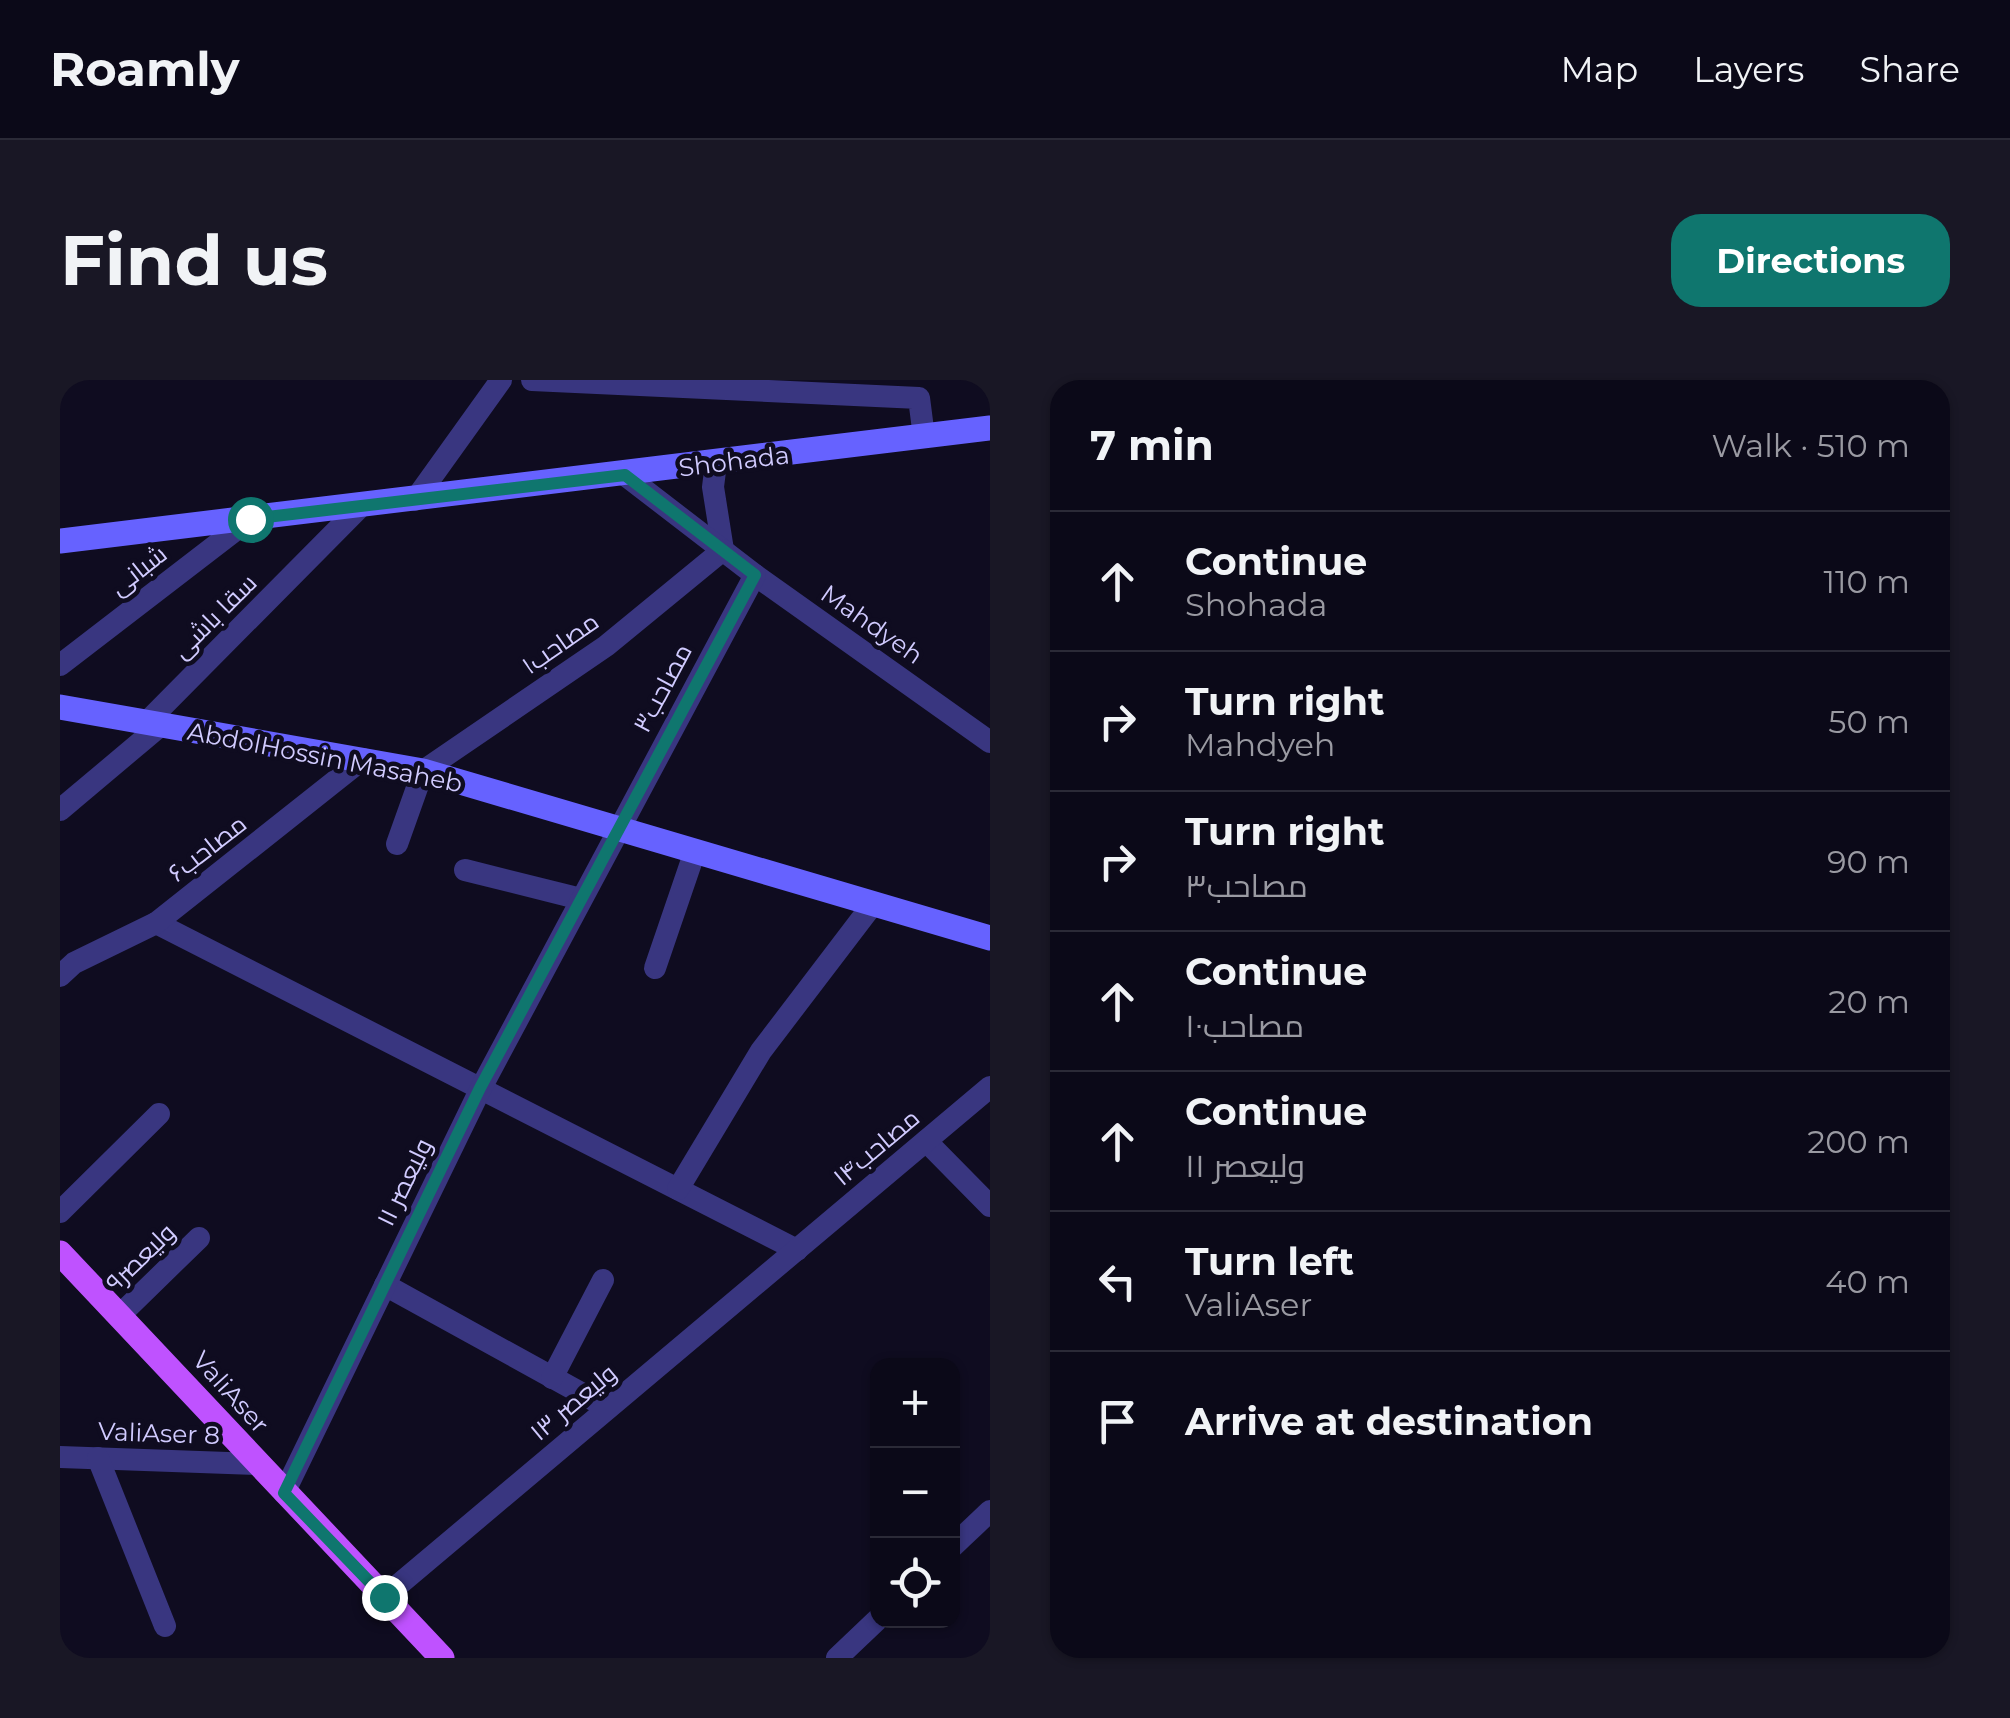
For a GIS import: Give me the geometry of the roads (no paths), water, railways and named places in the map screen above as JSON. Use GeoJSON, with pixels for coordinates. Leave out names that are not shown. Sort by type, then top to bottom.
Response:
{"type":"FeatureCollection","features":[{"type":"Feature","properties":{"kind":"main road","name":"ValiAser"},"geometry":{"type":"LineString","coordinates":[[60,1253],[442,1658]]}},
{"type":"Feature","properties":{"kind":"street"},"geometry":{"type":"LineString","coordinates":[[416,500],[501,380]]}},
{"type":"Feature","properties":{"kind":"street"},"geometry":{"type":"LineString","coordinates":[[532,380],[840,386],[919,398],[924,436]]}},
{"type":"Feature","properties":{"kind":"street","name":"Shohada"},"geometry":{"type":"LineString","coordinates":[[61,538],[416,500],[990,428]]}},
{"type":"Feature","properties":{"kind":"street"},"geometry":{"type":"LineString","coordinates":[[716,463],[712,487],[723,550]]}},
{"type":"Feature","properties":{"kind":"street","name":"Mahdyeh"},"geometry":{"type":"LineString","coordinates":[[625,475],[755,575],[990,742]]}},
{"type":"Feature","properties":{"kind":"street","name":"سقا باشی"},"geometry":{"type":"LineString","coordinates":[[60,810],[154,723],[362,506]]}},
{"type":"Feature","properties":{"kind":"street","name":"شبانی"},"geometry":{"type":"LineString","coordinates":[[60,665],[250,519]]}},
{"type":"Feature","properties":{"kind":"street","name":"مصاحب۱"},"geometry":{"type":"LineString","coordinates":[[423,771],[606,646],[723,550]]}},
{"type":"Feature","properties":{"kind":"street","name":"مصاحب۳"},"geometry":{"type":"LineString","coordinates":[[581,899],[755,575]]}},
{"type":"Feature","properties":{"kind":"street","name":"AbdolHossin Masaheb"},"geometry":{"type":"LineString","coordinates":[[60,707],[423,771],[990,938]]}},
{"type":"Feature","properties":{"kind":"street","name":"مصاحب۶"},"geometry":{"type":"LineString","coordinates":[[65,963],[156,923],[363,759]]}},
{"type":"Feature","properties":{"kind":"street"},"geometry":{"type":"LineString","coordinates":[[397,844],[423,771]]}},
{"type":"Feature","properties":{"kind":"street"},"geometry":{"type":"LineString","coordinates":[[654,968],[695,851]]}},
{"type":"Feature","properties":{"kind":"street"},"geometry":{"type":"LineString","coordinates":[[465,870],[581,899]]}},
{"type":"Feature","properties":{"kind":"street","name":"ولیعصر ۱۱"},"geometry":{"type":"LineString","coordinates":[[284,1493],[480,1088],[581,899]]}},
{"type":"Feature","properties":{"kind":"street"},"geometry":{"type":"LineString","coordinates":[[678,1189],[761,1050],[874,904]]}},
{"type":"Feature","properties":{"kind":"street"},"geometry":{"type":"LineString","coordinates":[[156,923],[796,1250]]}},
{"type":"Feature","properties":{"kind":"street","name":"مصاحب۱۴"},"geometry":{"type":"LineString","coordinates":[[796,1250],[990,1087]]}},
{"type":"Feature","properties":{"kind":"street"},"geometry":{"type":"LineString","coordinates":[[60,1212],[159,1114]]}},
{"type":"Feature","properties":{"kind":"street"},"geometry":{"type":"LineString","coordinates":[[926,1141],[990,1206]]}},
{"type":"Feature","properties":{"kind":"street","name":"ولیعصر۹"},"geometry":{"type":"LineString","coordinates":[[120,1315],[199,1238]]}},
{"type":"Feature","properties":{"kind":"street","name":"ولیعصر ۱۳"},"geometry":{"type":"LineString","coordinates":[[384,1597],[796,1250]]}},
{"type":"Feature","properties":{"kind":"street"},"geometry":{"type":"LineString","coordinates":[[552,1378],[603,1280]]}},
{"type":"Feature","properties":{"kind":"street"},"geometry":{"type":"LineString","coordinates":[[385,1284],[608,1408]]}},
{"type":"Feature","properties":{"kind":"street","name":"ValiAser 8"},"geometry":{"type":"LineString","coordinates":[[60,1458],[256,1464]]}},
{"type":"Feature","properties":{"kind":"street"},"geometry":{"type":"LineString","coordinates":[[98,1458],[165,1626]]}},
{"type":"Feature","properties":{"kind":"street"},"geometry":{"type":"LineString","coordinates":[[960,1540],[990,1512]]}},
{"type":"Feature","properties":{"kind":"street"},"geometry":{"type":"LineString","coordinates":[[837,1658],[870,1627]]}}]}
